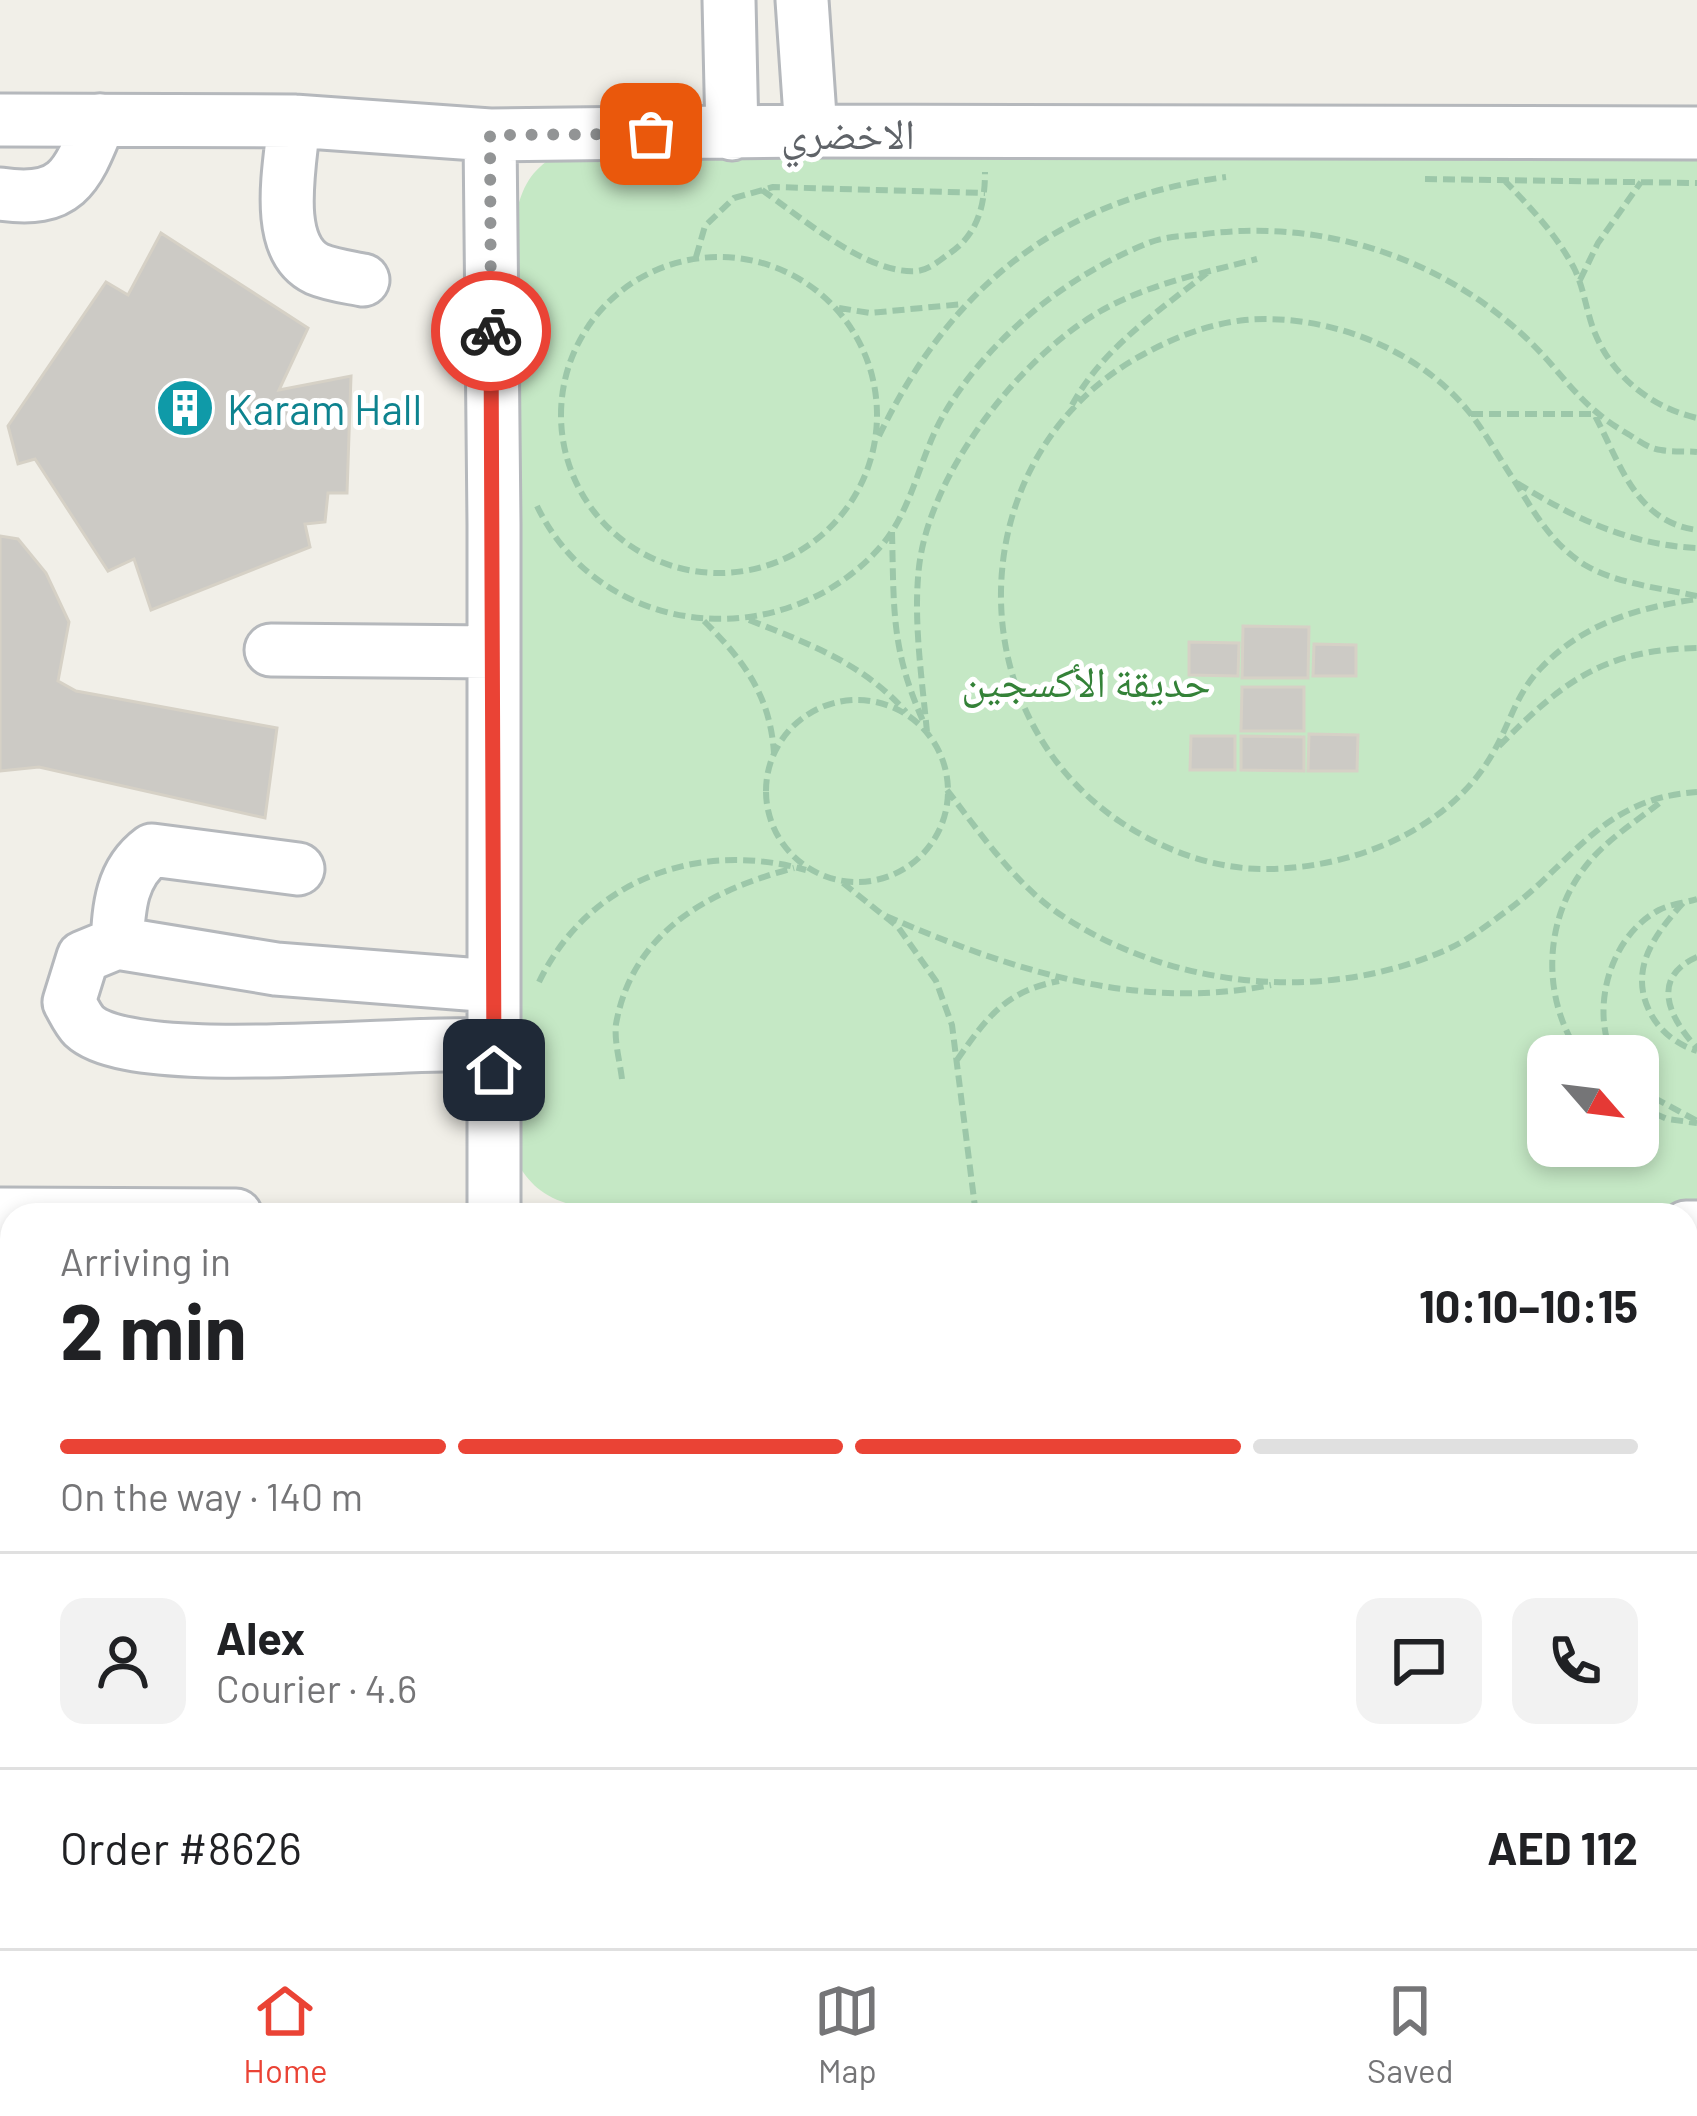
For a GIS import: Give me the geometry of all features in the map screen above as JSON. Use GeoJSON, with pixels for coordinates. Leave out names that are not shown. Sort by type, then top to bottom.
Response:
{"type":"FeatureCollection","features":[{"type":"Feature","properties":{"kind":"street"},"geometry":{"type":"LineString","coordinates":[[732,134],[729,1],[803,2],[811,131]]}},
{"type":"Feature","properties":{"kind":"street"},"geometry":{"type":"LineString","coordinates":[[0,194],[52,194],[68,184],[80,169],[100,120]]}},
{"type":"Feature","properties":{"kind":"street","name":"الاخضري"},"geometry":{"type":"LineString","coordinates":[[0,121],[294,121],[490,135],[1697,133]]}},
{"type":"Feature","properties":{"kind":"street"},"geometry":{"type":"LineString","coordinates":[[294,121],[288,230],[294,249],[320,271],[363,280]]}},
{"type":"Feature","properties":{"kind":"street"},"geometry":{"type":"LineString","coordinates":[[490,135],[494,652],[515,987],[494,1045],[494,1203]]}},
{"type":"Feature","properties":{"kind":"street"},"geometry":{"type":"LineString","coordinates":[[271,650],[494,652]]}},
{"type":"Feature","properties":{"kind":"street"},"geometry":{"type":"LineString","coordinates":[[117,943],[119,903],[137,860],[152,850],[298,869]]}},
{"type":"Feature","properties":{"kind":"street"},"geometry":{"type":"LineString","coordinates":[[494,1045],[452,1042],[310,1052],[132,1045],[85,1028],[69,1002],[83,957],[117,943],[276,969],[515,987]]}},
{"type":"Feature","properties":{"kind":"path"},"geometry":{"type":"LineString","coordinates":[[876,442],[877,394],[864,348],[838,308],[809,282],[774,265],[735,256],[696,257],[651,271],[613,297],[584,333],[565,376],[560,423],[568,468],[590,509],[623,542],[663,565],[709,575],[755,571],[798,554],[835,525],[862,486],[876,442],[928,348],[966,303],[1029,249],[1100,209],[1167,185],[1243,175]]}},
{"type":"Feature","properties":{"kind":"path"},"geometry":{"type":"LineString","coordinates":[[1411,179],[1697,183]]}},
{"type":"Feature","properties":{"kind":"path"},"geometry":{"type":"LineString","coordinates":[[1504,180],[1553,234],[1580,281],[1592,328],[1624,380],[1672,412],[1697,418]]}},
{"type":"Feature","properties":{"kind":"path"},"geometry":{"type":"LineString","coordinates":[[1580,281],[1598,243],[1641,182]]}},
{"type":"Feature","properties":{"kind":"path"},"geometry":{"type":"LineString","coordinates":[[696,257],[705,226],[734,198],[762,190],[773,187],[985,193],[979,221],[956,249],[922,271],[893,269],[848,248],[762,190]]}},
{"type":"Feature","properties":{"kind":"path"},"geometry":{"type":"LineString","coordinates":[[533,499],[562,545],[588,571],[650,607],[701,619],[758,618],[827,589],[854,572],[892,530],[945,414],[1000,342],[1066,285],[1154,240],[1247,229],[1307,231],[1382,250],[1453,283],[1523,335],[1594,414],[1634,494],[1675,526],[1697,530]]}},
{"type":"Feature","properties":{"kind":"path"},"geometry":{"type":"LineString","coordinates":[[927,732],[918,641],[919,565],[934,509],[956,460],[1006,392],[1036,361],[1107,308],[1257,259]]}},
{"type":"Feature","properties":{"kind":"path"},"geometry":{"type":"LineString","coordinates":[[1210,271],[1108,353],[1089,374],[1030,469],[1006,533],[999,593],[1005,652],[1024,709],[1054,761],[1095,805],[1144,838],[1200,860],[1259,869],[1319,866],[1377,850],[1430,820],[1475,782],[1496,748],[1510,710],[1538,670],[1563,648],[1601,623],[1697,597]]}},
{"type":"Feature","properties":{"kind":"path"},"geometry":{"type":"LineString","coordinates":[[838,308],[870,313],[966,303]]}},
{"type":"Feature","properties":{"kind":"path"},"geometry":{"type":"LineString","coordinates":[[1067,413],[1118,368],[1178,336],[1243,320],[1311,321],[1375,342],[1433,376],[1471,414],[1547,533],[1585,565],[1697,597]]}},
{"type":"Feature","properties":{"kind":"path"},"geometry":{"type":"LineString","coordinates":[[1471,414],[1594,414],[1656,450],[1697,452]]}},
{"type":"Feature","properties":{"kind":"path"},"geometry":{"type":"LineString","coordinates":[[1515,482],[1596,527],[1639,541],[1697,548]]}},
{"type":"Feature","properties":{"kind":"path"},"geometry":{"type":"LineString","coordinates":[[515,987],[545,970],[589,916],[658,871],[710,858],[740,857],[840,881],[869,882],[896,874],[920,857],[937,835],[947,808],[947,790],[941,754],[904,678],[893,626],[892,530]]}},
{"type":"Feature","properties":{"kind":"path"},"geometry":{"type":"LineString","coordinates":[[701,619],[749,670],[772,720],[774,753]]}},
{"type":"Feature","properties":{"kind":"path"},"geometry":{"type":"LineString","coordinates":[[746,619],[829,652],[887,691],[927,732]]}},
{"type":"Feature","properties":{"kind":"path"},"geometry":{"type":"LineString","coordinates":[[1496,748],[1551,694],[1584,673],[1630,655],[1697,648]]}},
{"type":"Feature","properties":{"kind":"path"},"geometry":{"type":"LineString","coordinates":[[814,872],[791,855],[775,831],[767,804],[774,753],[788,731],[808,714],[832,703],[884,703],[908,714]]}},
{"type":"Feature","properties":{"kind":"path"},"geometry":{"type":"LineString","coordinates":[[947,790],[1011,870],[1061,916],[1157,962],[1210,976],[1286,982]]}},
{"type":"Feature","properties":{"kind":"path"},"geometry":{"type":"LineString","coordinates":[[886,916],[988,957],[1109,989],[1192,994],[1385,971],[1450,949],[1507,911],[1600,826],[1665,798],[1697,792]]}},
{"type":"Feature","properties":{"kind":"path"},"geometry":{"type":"LineString","coordinates":[[1569,1035],[1553,987],[1552,952],[1566,900],[1592,858],[1665,798]]}},
{"type":"Feature","properties":{"kind":"path"},"geometry":{"type":"LineString","coordinates":[[622,1079],[615,1028],[629,982],[647,952],[694,908],[724,890],[797,867]]}},
{"type":"Feature","properties":{"kind":"path"},"geometry":{"type":"LineString","coordinates":[[840,881],[886,916],[936,981],[952,1025],[975,1203]]}},
{"type":"Feature","properties":{"kind":"path"},"geometry":{"type":"LineString","coordinates":[[1608,1035],[1603,1014],[1612,966],[1644,921],[1662,908],[1697,899]]}},
{"type":"Feature","properties":{"kind":"path"},"geometry":{"type":"LineString","coordinates":[[1683,903],[1654,938],[1643,962],[1640,987],[1656,1024],[1674,1042],[1697,1050]]}},
{"type":"Feature","properties":{"kind":"path"},"geometry":{"type":"LineString","coordinates":[[1697,957],[1684,962],[1673,976],[1667,996],[1671,1014],[1697,1050]]}},
{"type":"Feature","properties":{"kind":"path"},"geometry":{"type":"LineString","coordinates":[[957,1060],[997,1009],[1029,987],[1063,980]]}},
{"type":"Feature","properties":{"kind":"path"},"geometry":{"type":"LineString","coordinates":[[1659,1101],[1697,1122]]}},
{"type":"Feature","properties":{"kind":"path"},"geometry":{"type":"LineString","coordinates":[[1659,1115],[1697,1122]]}},
{"type":"Feature","properties":{"kind":"green space","name":"حديقة الأكسجين"},"geometry":{"type":"Polygon","coordinates":[[[564,151],[1697,155],[1697,1203],[567,1203],[538,1188],[514,1158],[518,206],[534,173],[564,151]]]}},
{"type":"Feature","properties":{"kind":"building","name":"Karam Hall"},"geometry":{"type":"Polygon","coordinates":[[[161,233],[308,328],[279,390],[351,376],[347,493],[328,493],[325,522],[305,524],[310,547],[151,610],[134,559],[108,571],[35,459],[18,464],[8,426],[106,282],[128,295],[161,233]]]}},
{"type":"Feature","properties":{"kind":"building"},"geometry":{"type":"Polygon","coordinates":[[[0,536],[18,539],[46,573],[69,622],[58,681],[76,691],[277,728],[265,818],[39,767],[0,771],[0,536]]]}},
{"type":"Feature","properties":{"kind":"building"},"geometry":{"type":"Polygon","coordinates":[[[1243,626],[1309,627],[1308,678],[1242,678],[1243,626]]]}},
{"type":"Feature","properties":{"kind":"building"},"geometry":{"type":"Polygon","coordinates":[[[1189,642],[1239,643],[1238,676],[1189,675],[1189,642]]]}},
{"type":"Feature","properties":{"kind":"building"},"geometry":{"type":"Polygon","coordinates":[[[1314,644],[1356,645],[1356,676],[1313,676],[1314,644]]]}},
{"type":"Feature","properties":{"kind":"building"},"geometry":{"type":"Polygon","coordinates":[[[1242,687],[1304,687],[1304,731],[1241,731],[1242,687]]]}},
{"type":"Feature","properties":{"kind":"building"},"geometry":{"type":"Polygon","coordinates":[[[1309,734],[1358,735],[1357,771],[1308,771],[1309,734]]]}},
{"type":"Feature","properties":{"kind":"building"},"geometry":{"type":"Polygon","coordinates":[[[1191,736],[1235,736],[1235,770],[1190,770],[1191,736]]]}},
{"type":"Feature","properties":{"kind":"building"},"geometry":{"type":"Polygon","coordinates":[[[1241,736],[1304,737],[1304,771],[1241,770],[1241,736]]]}},
{"type":"Feature","properties":{"kind":"way so far"},"geometry":{"type":"LineString","coordinates":[[491,331],[490,135],[651,134]]}},
{"type":"Feature","properties":{"kind":"place","name":"Karam Hall"},"geometry":{"type":"Point","coordinates":[185,408]}},
{"type":"Feature","properties":{"kind":"route"},"geometry":{"type":"LineString","coordinates":[[491,331],[494,1070]]}}]}
